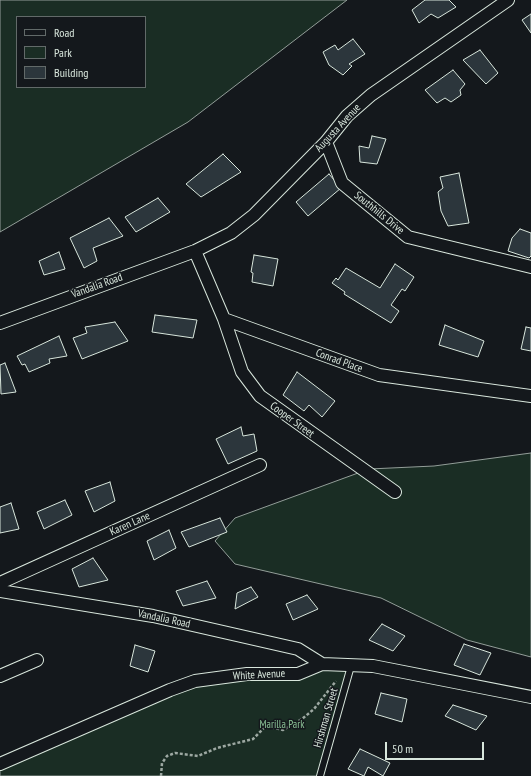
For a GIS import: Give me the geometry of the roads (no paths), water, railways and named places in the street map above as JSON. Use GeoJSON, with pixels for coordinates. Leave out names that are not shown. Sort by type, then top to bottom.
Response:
{"type":"FeatureCollection","features":[{"type":"Feature","properties":{"kind":"street","name":"Augusta Avenue"},"geometry":{"type":"LineString","coordinates":[[195,251],[231,233],[254,215],[326,142],[347,116],[371,95],[508,0]]}},
{"type":"Feature","properties":{"kind":"street","name":"Southhills Drive"},"geometry":{"type":"LineString","coordinates":[[326,142],[342,183],[408,236],[531,267]]}},
{"type":"Feature","properties":{"kind":"street"},"geometry":{"type":"LineString","coordinates":[[195,251],[224,319]]}},
{"type":"Feature","properties":{"kind":"street","name":"Vandalia Road"},"geometry":{"type":"LineString","coordinates":[[0,323],[195,251]]}},
{"type":"Feature","properties":{"kind":"street","name":"Conrad Place"},"geometry":{"type":"LineString","coordinates":[[224,319],[379,375],[531,396]]}},
{"type":"Feature","properties":{"kind":"street","name":"Cooper Street"},"geometry":{"type":"LineString","coordinates":[[224,319],[242,372],[260,396],[395,492]]}},
{"type":"Feature","properties":{"kind":"street","name":"Karen Lane"},"geometry":{"type":"LineString","coordinates":[[0,583],[260,465]]}},
{"type":"Feature","properties":{"kind":"street","name":"Vandalia Road"},"geometry":{"type":"LineString","coordinates":[[0,590],[153,616],[298,648],[322,664]]}},
{"type":"Feature","properties":{"kind":"street"},"geometry":{"type":"LineString","coordinates":[[0,676],[37,660]]}},
{"type":"Feature","properties":{"kind":"street","name":"White Avenue"},"geometry":{"type":"LineString","coordinates":[[0,764],[170,690],[196,681],[247,674],[298,674],[322,664],[373,666],[531,697]]}},
{"type":"Feature","properties":{"kind":"lane","name":"Hirshman Street"},"geometry":{"type":"LineString","coordinates":[[320,776],[349,666]]}},
{"type":"Feature","properties":{"kind":"park label","name":"Marilla Park"},"geometry":{"type":"Point","coordinates":[282,725]}}]}
